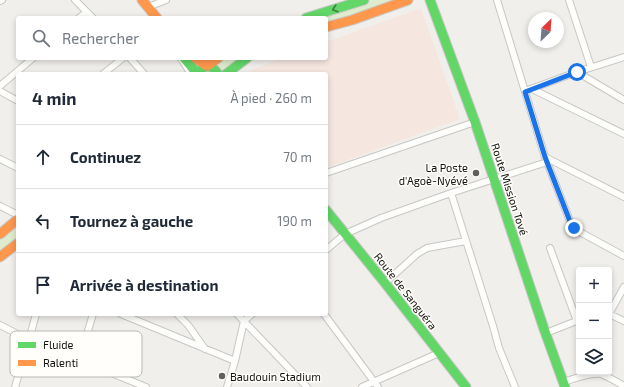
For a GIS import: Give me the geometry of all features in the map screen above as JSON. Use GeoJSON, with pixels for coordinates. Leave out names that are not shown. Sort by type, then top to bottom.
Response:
{"type":"FeatureCollection","features":[{"type":"Feature","properties":{"kind":"street"},"geometry":{"type":"LineString","coordinates":[[75,0],[91,16]]}},
{"type":"Feature","properties":{"kind":"street"},"geometry":{"type":"LineString","coordinates":[[142,0],[155,16]]}},
{"type":"Feature","properties":{"kind":"street"},"geometry":{"type":"LineString","coordinates":[[148,7],[166,0]]}},
{"type":"Feature","properties":{"kind":"street"},"geometry":{"type":"LineString","coordinates":[[312,16],[363,0]]}},
{"type":"Feature","properties":{"kind":"street"},"geometry":{"type":"LineString","coordinates":[[328,26],[352,20],[408,0]]}},
{"type":"Feature","properties":{"kind":"street","name":"Route Mission Tové"},"geometry":{"type":"LineString","coordinates":[[430,0],[432,9],[475,122],[564,385]]}},
{"type":"Feature","properties":{"kind":"street"},"geometry":{"type":"LineString","coordinates":[[497,0],[546,159],[571,224],[574,228],[624,256]]}},
{"type":"Feature","properties":{"kind":"street"},"geometry":{"type":"LineString","coordinates":[[569,0],[591,67]]}},
{"type":"Feature","properties":{"kind":"street"},"geometry":{"type":"LineString","coordinates":[[82,16],[87,12]]}},
{"type":"Feature","properties":{"kind":"street"},"geometry":{"type":"LineString","coordinates":[[525,92],[591,67],[624,57]]}},
{"type":"Feature","properties":{"kind":"street"},"geometry":{"type":"LineString","coordinates":[[16,72],[31,60]]}},
{"type":"Feature","properties":{"kind":"street"},"geometry":{"type":"LineString","coordinates":[[106,72],[120,60]]}},
{"type":"Feature","properties":{"kind":"street"},"geometry":{"type":"LineString","coordinates":[[132,60],[142,72]]}},
{"type":"Feature","properties":{"kind":"street"},"geometry":{"type":"LineString","coordinates":[[186,60],[196,72]]}},
{"type":"Feature","properties":{"kind":"street"},"geometry":{"type":"LineString","coordinates":[[198,60],[217,72]]}},
{"type":"Feature","properties":{"kind":"street"},"geometry":{"type":"LineString","coordinates":[[199,72],[201,69],[215,60]]}},
{"type":"Feature","properties":{"kind":"street"},"geometry":{"type":"LineString","coordinates":[[229,72],[244,60]]}},
{"type":"Feature","properties":{"kind":"street"},"geometry":{"type":"LineString","coordinates":[[0,86],[16,72]]}},
{"type":"Feature","properties":{"kind":"street"},"geometry":{"type":"LineString","coordinates":[[577,72],[624,100]]}},
{"type":"Feature","properties":{"kind":"street"},"geometry":{"type":"LineString","coordinates":[[532,89],[624,134]]}},
{"type":"Feature","properties":{"kind":"street"},"geometry":{"type":"LineString","coordinates":[[0,91],[16,100]]}},
{"type":"Feature","properties":{"kind":"street"},"geometry":{"type":"LineString","coordinates":[[328,172],[475,122]]}},
{"type":"Feature","properties":{"kind":"street"},"geometry":{"type":"LineString","coordinates":[[0,159],[16,167]]}},
{"type":"Feature","properties":{"kind":"street"},"geometry":{"type":"LineString","coordinates":[[328,248],[345,234],[380,218],[494,179],[546,159],[624,196]]}},
{"type":"Feature","properties":{"kind":"street"},"geometry":{"type":"LineString","coordinates":[[451,193],[499,348],[515,387]]}},
{"type":"Feature","properties":{"kind":"street"},"geometry":{"type":"LineString","coordinates":[[0,206],[16,214]]}},
{"type":"Feature","properties":{"kind":"street","name":"Route de Sanguéra"},"geometry":{"type":"LineString","coordinates":[[328,213],[466,387]]}},
{"type":"Feature","properties":{"kind":"street"},"geometry":{"type":"LineString","coordinates":[[0,234],[16,221]]}},
{"type":"Feature","properties":{"kind":"street"},"geometry":{"type":"LineString","coordinates":[[385,283],[421,251],[427,248],[466,241]]}},
{"type":"Feature","properties":{"kind":"street"},"geometry":{"type":"LineString","coordinates":[[0,257],[16,245]]}},
{"type":"Feature","properties":{"kind":"street"},"geometry":{"type":"LineString","coordinates":[[550,248],[576,315]]}},
{"type":"Feature","properties":{"kind":"street"},"geometry":{"type":"LineString","coordinates":[[624,287],[609,314],[624,321]]}},
{"type":"Feature","properties":{"kind":"street"},"geometry":{"type":"LineString","coordinates":[[31,331],[35,316]]}},
{"type":"Feature","properties":{"kind":"street"},"geometry":{"type":"LineString","coordinates":[[88,331],[92,316]]}},
{"type":"Feature","properties":{"kind":"street"},"geometry":{"type":"LineString","coordinates":[[126,316],[235,361]]}},
{"type":"Feature","properties":{"kind":"street"},"geometry":{"type":"LineString","coordinates":[[179,316],[188,325],[205,348]]}},
{"type":"Feature","properties":{"kind":"street"},"geometry":{"type":"LineString","coordinates":[[239,316],[307,387]]}},
{"type":"Feature","properties":{"kind":"street"},"geometry":{"type":"LineString","coordinates":[[226,387],[235,361],[244,321],[250,316]]}},
{"type":"Feature","properties":{"kind":"street"},"geometry":{"type":"LineString","coordinates":[[325,316],[378,387]]}},
{"type":"Feature","properties":{"kind":"street"},"geometry":{"type":"LineString","coordinates":[[546,333],[576,321]]}},
{"type":"Feature","properties":{"kind":"street"},"geometry":{"type":"LineString","coordinates":[[0,326],[10,331]]}},
{"type":"Feature","properties":{"kind":"street"},"geometry":{"type":"LineString","coordinates":[[362,387],[439,353]]}},
{"type":"Feature","properties":{"kind":"street"},"geometry":{"type":"LineString","coordinates":[[564,385],[592,374],[599,374],[624,386]]}},
{"type":"Feature","properties":{"kind":"street"},"geometry":{"type":"LineString","coordinates":[[15,387],[18,377]]}},
{"type":"Feature","properties":{"kind":"street"},"geometry":{"type":"LineString","coordinates":[[121,377],[146,387]]}},
{"type":"Feature","properties":{"kind":"lane"},"geometry":{"type":"LineString","coordinates":[[180,60],[188,72]]}},
{"type":"Feature","properties":{"kind":"shaded area"},"geometry":{"type":"Polygon","coordinates":[[[421,8],[460,119],[328,167],[328,72],[249,72],[253,69],[278,60],[328,60],[328,41],[421,8]]]}},
{"type":"Feature","properties":{"kind":"green space"},"geometry":{"type":"Polygon","coordinates":[[[372,0],[399,0],[328,22],[328,16],[321,16],[372,0]]]}},
{"type":"Feature","properties":{"kind":"green space"},"geometry":{"type":"Polygon","coordinates":[[[222,60],[236,60],[222,71],[218,63],[222,60]]]}},
{"type":"Feature","properties":{"kind":"green space"},"geometry":{"type":"Polygon","coordinates":[[[16,226],[16,239],[0,252],[0,238],[16,226]]]}},
{"type":"Feature","properties":{"kind":"traffic: fast"},"geometry":{"type":"LineString","coordinates":[[312,16],[364,0]]}},
{"type":"Feature","properties":{"kind":"traffic: fast"},"geometry":{"type":"LineString","coordinates":[[430,0],[475,122],[544,329],[565,387]]}},
{"type":"Feature","properties":{"kind":"traffic: fast"},"geometry":{"type":"LineString","coordinates":[[186,60],[196,72]]}},
{"type":"Feature","properties":{"kind":"traffic: fast"},"geometry":{"type":"LineString","coordinates":[[229,72],[244,60]]}},
{"type":"Feature","properties":{"kind":"traffic: fast"},"geometry":{"type":"LineString","coordinates":[[199,72],[203,68],[208,66],[213,68],[217,72]]}},
{"type":"Feature","properties":{"kind":"traffic: fast"},"geometry":{"type":"LineString","coordinates":[[328,212],[466,387]]}},
{"type":"Feature","properties":{"kind":"traffic: slow"},"geometry":{"type":"LineString","coordinates":[[142,0],[155,16]]}},
{"type":"Feature","properties":{"kind":"traffic: slow"},"geometry":{"type":"LineString","coordinates":[[328,26],[352,20],[408,0]]}},
{"type":"Feature","properties":{"kind":"traffic: slow"},"geometry":{"type":"LineString","coordinates":[[198,60],[207,66]]}},
{"type":"Feature","properties":{"kind":"traffic: slow"},"geometry":{"type":"LineString","coordinates":[[207,66],[215,60]]}},
{"type":"Feature","properties":{"kind":"traffic: slow"},"geometry":{"type":"LineString","coordinates":[[0,234],[16,221]]}},
{"type":"Feature","properties":{"kind":"traffic: slow"},"geometry":{"type":"LineString","coordinates":[[0,257],[16,245]]}},
{"type":"Feature","properties":{"kind":"place","name":"La Poste d'Agoè-Nyévé"},"geometry":{"type":"Point","coordinates":[476,173]}},
{"type":"Feature","properties":{"kind":"place","name":"Baudouin Stadium"},"geometry":{"type":"Point","coordinates":[222,376]}},
{"type":"Feature","properties":{"kind":"route"},"geometry":{"type":"LineString","coordinates":[[574,228],[571,224],[545,157],[525,92],[577,72]]}}]}
